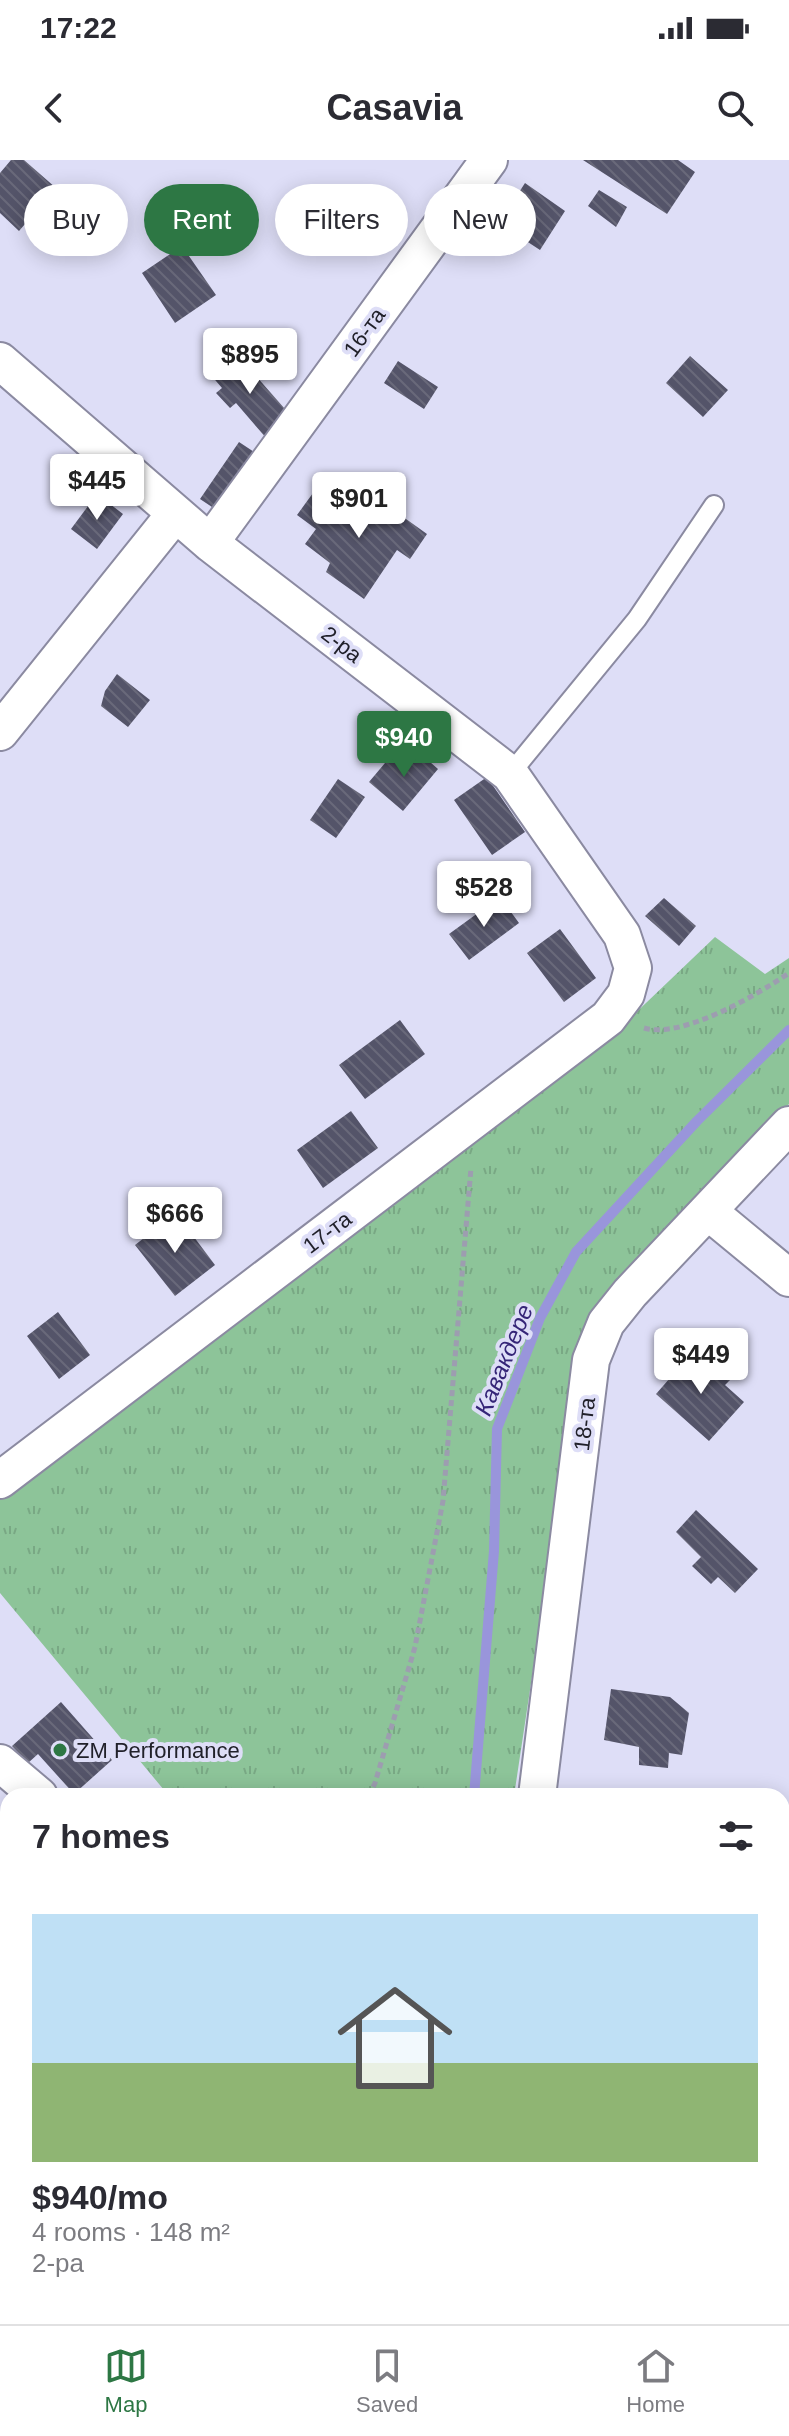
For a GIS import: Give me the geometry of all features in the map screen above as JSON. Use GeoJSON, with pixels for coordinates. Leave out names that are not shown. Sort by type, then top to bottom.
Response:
{"type":"FeatureCollection","features":[{"type":"Feature","properties":{"kind":"street","name":"16-та"},"geometry":{"type":"LineString","coordinates":[[210,543],[489,160]]}},
{"type":"Feature","properties":{"kind":"street","name":"2-ра"},"geometry":{"type":"LineString","coordinates":[[0,361],[210,543],[510,774],[622,935],[633,968]]}},
{"type":"Feature","properties":{"kind":"street"},"geometry":{"type":"LineString","coordinates":[[0,732],[175,514]]}},
{"type":"Feature","properties":{"kind":"street","name":"17-та"},"geometry":{"type":"LineString","coordinates":[[0,1480],[608,1018],[626,994],[633,968]]}},
{"type":"Feature","properties":{"kind":"street","name":"18-та"},"geometry":{"type":"LineString","coordinates":[[538,1788],[591,1360],[606,1323],[630,1293],[789,1125]]}},
{"type":"Feature","properties":{"kind":"street"},"geometry":{"type":"LineString","coordinates":[[709,1212],[789,1278]]}},
{"type":"Feature","properties":{"kind":"street"},"geometry":{"type":"LineString","coordinates":[[0,1763],[30,1788]]}},
{"type":"Feature","properties":{"kind":"lane"},"geometry":{"type":"LineString","coordinates":[[510,774],[637,619],[714,505]]}},
{"type":"Feature","properties":{"kind":"path"},"geometry":{"type":"LineString","coordinates":[[608,1018],[653,1031],[692,1024],[759,993],[789,973]]}},
{"type":"Feature","properties":{"kind":"path"},"geometry":{"type":"LineString","coordinates":[[373,1788],[415,1647],[443,1501],[475,1119]]}},
{"type":"Feature","properties":{"kind":"green space"},"geometry":{"type":"Polygon","coordinates":[[[715,937],[765,974],[789,958],[789,1104],[635,1269],[580,1358],[515,1788],[162,1788],[0,1593],[0,1490],[624,1024],[715,937]]]}},
{"type":"Feature","properties":{"kind":"building"},"geometry":{"type":"Polygon","coordinates":[[[11,160],[24,160],[51,184],[24,184],[24,225],[19,231],[0,213],[0,173],[11,160]]]}},
{"type":"Feature","properties":{"kind":"building"},"geometry":{"type":"Polygon","coordinates":[[[583,160],[678,160],[695,172],[667,214],[583,160]]]}},
{"type":"Feature","properties":{"kind":"building"},"geometry":{"type":"Polygon","coordinates":[[[599,190],[627,207],[616,227],[588,206],[599,190]]]}},
{"type":"Feature","properties":{"kind":"building"},"geometry":{"type":"Polygon","coordinates":[[[536,191],[565,211],[540,250],[536,247],[536,191]]]}},
{"type":"Feature","properties":{"kind":"building"},"geometry":{"type":"Polygon","coordinates":[[[167,256],[189,256],[216,295],[175,323],[142,273],[167,256]]]}},
{"type":"Feature","properties":{"kind":"building"},"geometry":{"type":"Polygon","coordinates":[[[235,352],[292,417],[267,439],[236,403],[230,408],[216,393],[222,388],[210,374],[235,352]]]}},
{"type":"Feature","properties":{"kind":"building"},"geometry":{"type":"Polygon","coordinates":[[[690,356],[728,390],[703,417],[666,383],[690,356]]]}},
{"type":"Feature","properties":{"kind":"building"},"geometry":{"type":"Polygon","coordinates":[[[398,361],[438,387],[424,409],[384,383],[398,361]]]}},
{"type":"Feature","properties":{"kind":"building"},"geometry":{"type":"Polygon","coordinates":[[[239,442],[260,456],[221,513],[200,499],[239,442]]]}},
{"type":"Feature","properties":{"kind":"building"},"geometry":{"type":"Polygon","coordinates":[[[367,491],[427,534],[410,559],[397,550],[364,599],[326,572],[330,563],[305,544],[316,529],[297,515],[313,493],[358,525],[362,520],[351,513],[367,491]]]}},
{"type":"Feature","properties":{"kind":"building"},"geometry":{"type":"Polygon","coordinates":[[[97,494],[123,514],[97,549],[71,529],[97,494]]]}},
{"type":"Feature","properties":{"kind":"building"},"geometry":{"type":"Polygon","coordinates":[[[117,674],[150,700],[128,727],[101,706],[105,691],[117,674]]]}},
{"type":"Feature","properties":{"kind":"building"},"geometry":{"type":"Polygon","coordinates":[[[414,748],[438,769],[403,811],[369,782],[385,763],[401,763],[414,748]]]}},
{"type":"Feature","properties":{"kind":"building"},"geometry":{"type":"Polygon","coordinates":[[[487,777],[525,832],[492,855],[454,800],[487,777]]]}},
{"type":"Feature","properties":{"kind":"building"},"geometry":{"type":"Polygon","coordinates":[[[338,779],[365,797],[336,838],[310,820],[338,779]]]}},
{"type":"Feature","properties":{"kind":"building"},"geometry":{"type":"Polygon","coordinates":[[[500,897],[519,923],[469,960],[449,934],[500,897]]]}},
{"type":"Feature","properties":{"kind":"building"},"geometry":{"type":"Polygon","coordinates":[[[664,898],[696,926],[679,946],[645,916],[664,898]]]}},
{"type":"Feature","properties":{"kind":"building"},"geometry":{"type":"Polygon","coordinates":[[[560,929],[596,978],[564,1002],[527,953],[560,929]]]}},
{"type":"Feature","properties":{"kind":"building"},"geometry":{"type":"Polygon","coordinates":[[[400,1020],[425,1054],[365,1099],[339,1065],[400,1020]]]}},
{"type":"Feature","properties":{"kind":"building"},"geometry":{"type":"Polygon","coordinates":[[[351,1111],[378,1148],[323,1188],[297,1150],[351,1111]]]}},
{"type":"Feature","properties":{"kind":"building"},"geometry":{"type":"Polygon","coordinates":[[[176,1213],[215,1265],[175,1296],[135,1245],[176,1213]]]}},
{"type":"Feature","properties":{"kind":"building"},"geometry":{"type":"Polygon","coordinates":[[[58,1312],[90,1355],[59,1379],[27,1336],[58,1312]]]}},
{"type":"Feature","properties":{"kind":"building"},"geometry":{"type":"Polygon","coordinates":[[[691,1354],[703,1364],[708,1359],[731,1379],[725,1385],[744,1402],[709,1441],[656,1394],[691,1354]]]}},
{"type":"Feature","properties":{"kind":"building"},"geometry":{"type":"Polygon","coordinates":[[[696,1510],[758,1569],[735,1593],[718,1577],[711,1584],[692,1566],[701,1557],[676,1532],[696,1510]]]}},
{"type":"Feature","properties":{"kind":"building"},"geometry":{"type":"Polygon","coordinates":[[[611,1689],[670,1697],[689,1713],[682,1755],[669,1753],[668,1768],[639,1765],[639,1747],[604,1740],[611,1689]]]}},
{"type":"Feature","properties":{"kind":"building","name":"ZM Performance"},"geometry":{"type":"Polygon","coordinates":[[[61,1702],[112,1760],[81,1788],[69,1788],[38,1754],[28,1763],[12,1746],[61,1702]]]}},
{"type":"Feature","properties":{"kind":"waterway","name":"Кавакдере"},"geometry":{"type":"LineString","coordinates":[[475,1788],[494,1551],[497,1429],[540,1318],[576,1252],[697,1121],[789,1030]]}},
{"type":"Feature","properties":{"kind":"place","name":"ZM Performance"},"geometry":{"type":"Point","coordinates":[60,1750]}}]}
